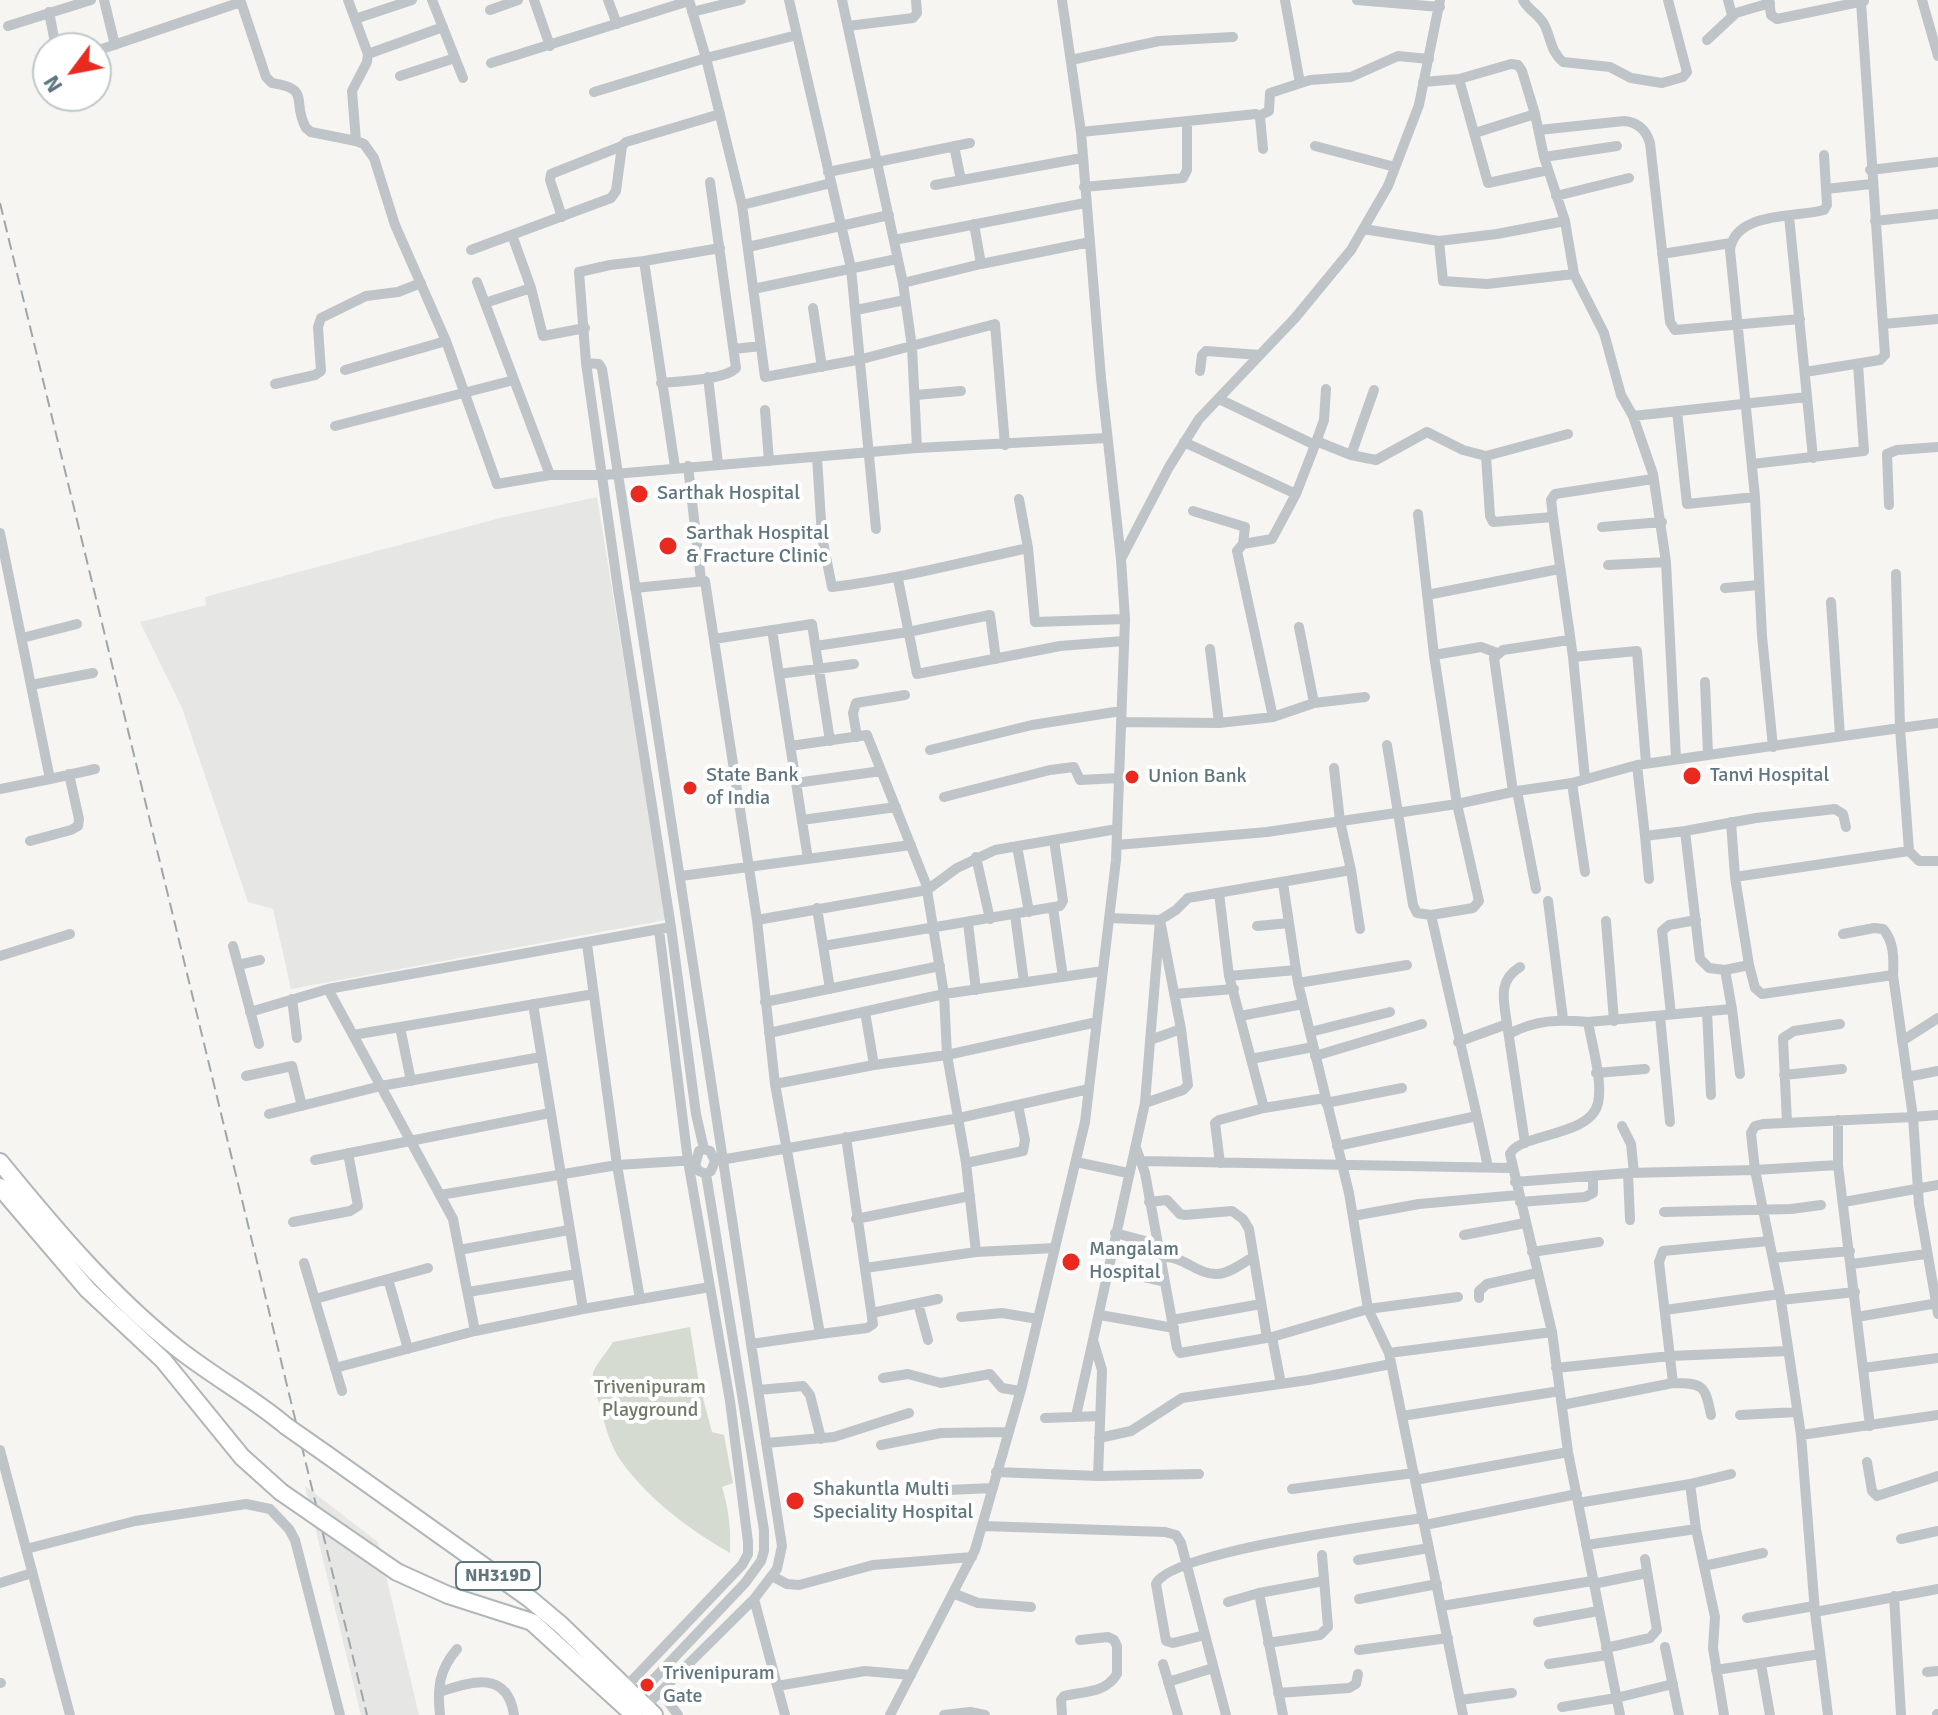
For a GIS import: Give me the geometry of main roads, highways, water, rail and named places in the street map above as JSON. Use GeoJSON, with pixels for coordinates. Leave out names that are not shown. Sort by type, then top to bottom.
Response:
{"type":"FeatureCollection","features":[{"type":"Feature","properties":{"kind":"highway","name":"NH319D"},"geometry":{"type":"LineString","coordinates":[[0,1162],[45,1217],[131,1308],[210,1373],[266,1409],[530,1599],[561,1625],[635,1705]]}},
{"type":"Feature","properties":{"kind":"highway","name":"NH319D"},"geometry":{"type":"LineString","coordinates":[[0,1187],[88,1290],[163,1360],[242,1457],[281,1492],[397,1572],[448,1595],[532,1622],[635,1705]]}},
{"type":"Feature","properties":{"kind":"railway"},"geometry":{"type":"LineString","coordinates":[[0,203],[367,1715]]}},
{"type":"Feature","properties":{"kind":"place","name":"Sarthak Hospital"},"geometry":{"type":"Point","coordinates":[639,494]}},
{"type":"Feature","properties":{"kind":"place","name":"Sarthak Hospital & Fracture Clinic"},"geometry":{"type":"Point","coordinates":[668,546]}},
{"type":"Feature","properties":{"kind":"place","name":"Tanvi Hospital"},"geometry":{"type":"Point","coordinates":[1692,776]}},
{"type":"Feature","properties":{"kind":"place","name":"Union Bank"},"geometry":{"type":"Point","coordinates":[1132,777]}},
{"type":"Feature","properties":{"kind":"place","name":"State Bank of India"},"geometry":{"type":"Point","coordinates":[690,788]}},
{"type":"Feature","properties":{"kind":"place","name":"Mangalam Hospital"},"geometry":{"type":"Point","coordinates":[1071,1262]}},
{"type":"Feature","properties":{"kind":"place","name":"Shakuntla Multi Speciality Hospital"},"geometry":{"type":"Point","coordinates":[795,1501]}},
{"type":"Feature","properties":{"kind":"place","name":"Trivenipuram Gate"},"geometry":{"type":"Point","coordinates":[647,1685]}},
{"type":"Feature","properties":{"kind":"park label","name":"Trivenipuram Playground"},"geometry":{"type":"Point","coordinates":[650,1400]}}]}
